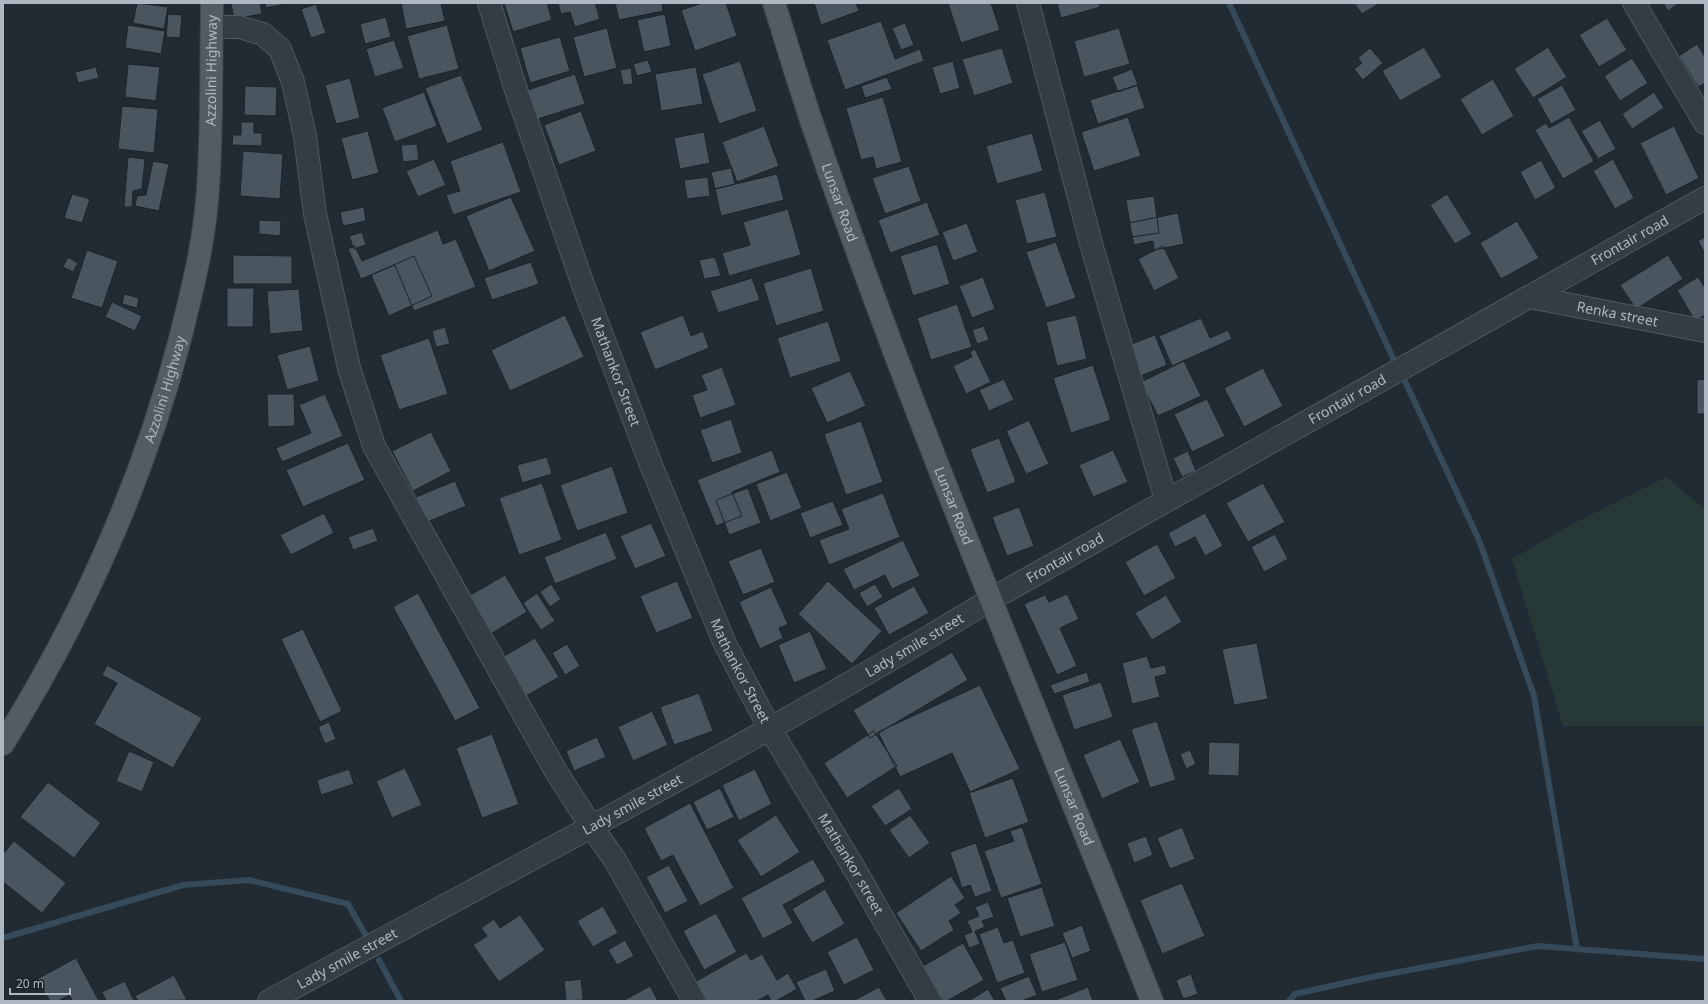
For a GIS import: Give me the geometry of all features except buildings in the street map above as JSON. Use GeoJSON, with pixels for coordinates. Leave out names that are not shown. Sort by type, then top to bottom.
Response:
{"type":"FeatureCollection","features":[{"type":"Feature","properties":{"kind":"main road","name":"Azzolini Highway"},"geometry":{"type":"LineString","coordinates":[[3,744],[32,699],[76,614],[128,497],[157,422],[194,285],[205,218],[210,148],[212,3]]}},
{"type":"Feature","properties":{"kind":"main road","name":"Lunsar Road"},"geometry":{"type":"LineString","coordinates":[[774,3],[812,124],[867,277],[990,600],[1152,1001]]}},
{"type":"Feature","properties":{"kind":"street","name":"Mathankor Street"},"geometry":{"type":"LineString","coordinates":[[489,3],[514,87],[583,285],[651,465],[725,644],[770,729]]}},
{"type":"Feature","properties":{"kind":"street"},"geometry":{"type":"LineString","coordinates":[[1028,3],[1092,247],[1166,500]]}},
{"type":"Feature","properties":{"kind":"street"},"geometry":{"type":"LineString","coordinates":[[1634,3],[1705,123]]}},
{"type":"Feature","properties":{"kind":"street"},"geometry":{"type":"LineString","coordinates":[[212,27],[239,27],[263,34],[280,50],[293,82],[305,136],[315,214],[349,368],[374,446],[555,770],[619,866],[694,1001]]}},
{"type":"Feature","properties":{"kind":"street","name":"Frontair road"},"geometry":{"type":"LineString","coordinates":[[990,600],[1705,198]]}},
{"type":"Feature","properties":{"kind":"street","name":"Renka street"},"geometry":{"type":"LineString","coordinates":[[1530,297],[1705,331]]}},
{"type":"Feature","properties":{"kind":"street","name":"Lady smile street"},"geometry":{"type":"LineString","coordinates":[[269,1001],[770,729],[891,660],[990,600]]}},
{"type":"Feature","properties":{"kind":"street","name":"Mathankor street"},"geometry":{"type":"LineString","coordinates":[[770,729],[854,868],[930,1001]]}},
{"type":"Feature","properties":{"kind":"green space"},"geometry":{"type":"Polygon","coordinates":[[[1666,477],[1705,509],[1705,726],[1563,726],[1512,559],[1574,523],[1666,477]]]}},
{"type":"Feature","properties":{"kind":"waterway"},"geometry":{"type":"LineString","coordinates":[[1229,3],[1393,358]]}},
{"type":"Feature","properties":{"kind":"waterway"},"geometry":{"type":"LineString","coordinates":[[1404,379],[1479,540],[1534,696],[1577,949]]}},
{"type":"Feature","properties":{"kind":"waterway"},"geometry":{"type":"LineString","coordinates":[[3,938],[183,885],[249,880],[348,904],[365,934]]}},
{"type":"Feature","properties":{"kind":"waterway"},"geometry":{"type":"LineString","coordinates":[[1289,1001],[1295,994],[1367,978],[1538,946],[1705,959]]}},
{"type":"Feature","properties":{"kind":"waterway"},"geometry":{"type":"LineString","coordinates":[[379,960],[401,1001]]}}]}
